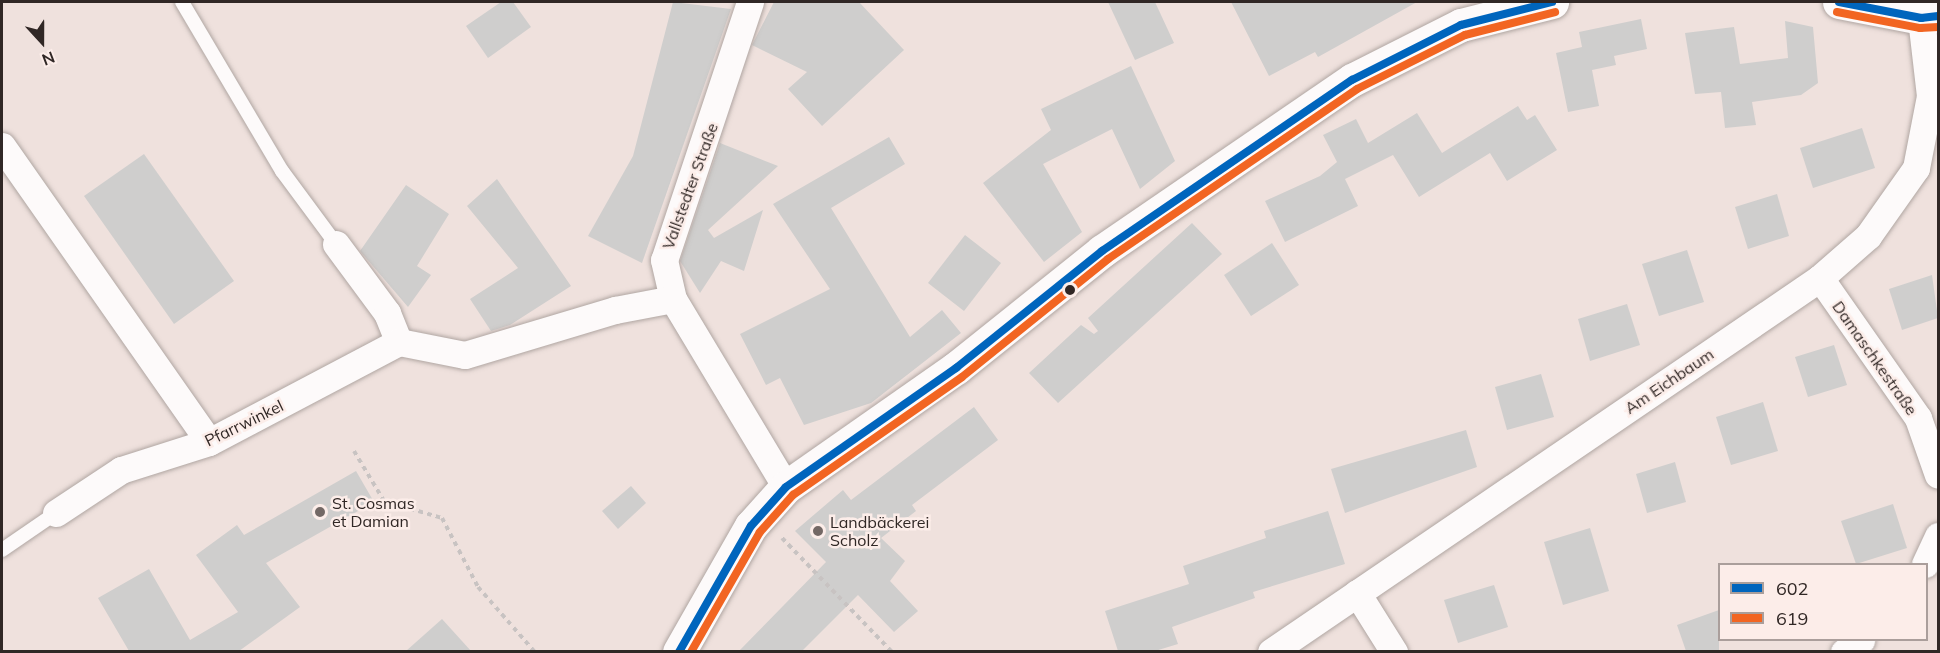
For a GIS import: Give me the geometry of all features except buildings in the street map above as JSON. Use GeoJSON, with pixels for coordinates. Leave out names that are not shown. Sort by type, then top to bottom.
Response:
{"type":"FeatureCollection","features":[{"type":"Feature","properties":{"kind":"street","name":"Vallstedter Straße"},"geometry":{"type":"LineString","coordinates":[[750,2],[664,260],[673,299],[786,487]]}},
{"type":"Feature","properties":{"kind":"street"},"geometry":{"type":"LineString","coordinates":[[679,651],[760,516],[786,487],[957,368],[1102,251],[1352,80],[1461,25],[1552,2]]}},
{"type":"Feature","properties":{"kind":"street"},"geometry":{"type":"LineString","coordinates":[[1839,2],[1930,17]]}},
{"type":"Feature","properties":{"kind":"street","name":"Am Eichbaum"},"geometry":{"type":"LineString","coordinates":[[1271,651],[1820,278],[1868,236],[1917,168],[1930,96],[1930,17]]}},
{"type":"Feature","properties":{"kind":"street"},"geometry":{"type":"LineString","coordinates":[[2,146],[209,442]]}},
{"type":"Feature","properties":{"kind":"street"},"geometry":{"type":"LineString","coordinates":[[336,244],[387,313],[399,342],[465,355],[615,310],[673,299]]}},
{"type":"Feature","properties":{"kind":"street","name":"Damaschkestraße"},"geometry":{"type":"LineString","coordinates":[[1820,278],[1918,418],[1938,475]]}},
{"type":"Feature","properties":{"kind":"street","name":"Pfarrwinkel"},"geometry":{"type":"LineString","coordinates":[[56,513],[121,470],[209,442],[399,342]]}},
{"type":"Feature","properties":{"kind":"street"},"geometry":{"type":"LineString","coordinates":[[1925,563],[1938,536]]}},
{"type":"Feature","properties":{"kind":"street"},"geometry":{"type":"LineString","coordinates":[[1357,593],[1394,651]]}},
{"type":"Feature","properties":{"kind":"street"},"geometry":{"type":"LineString","coordinates":[[1844,651],[1858,641]]}},
{"type":"Feature","properties":{"kind":"lane"},"geometry":{"type":"LineString","coordinates":[[182,2],[282,171],[336,244]]}},
{"type":"Feature","properties":{"kind":"lane"},"geometry":{"type":"LineString","coordinates":[[2,550],[56,513]]}},
{"type":"Feature","properties":{"kind":"path"},"geometry":{"type":"LineString","coordinates":[[354,451],[384,501],[442,518],[478,586],[535,651]]}},
{"type":"Feature","properties":{"kind":"path"},"geometry":{"type":"LineString","coordinates":[[760,516],[892,651]]}},
{"type":"Feature","properties":{"kind":"transit line","name":"602"},"geometry":{"type":"LineString","coordinates":[[679,652],[751,526],[786,487],[956,368],[1102,251],[1352,80],[1461,25],[1552,2]]}},
{"type":"Feature","properties":{"kind":"transit line","name":"602"},"geometry":{"type":"LineString","coordinates":[[1839,2],[1921,18],[1938,16]]}},
{"type":"Feature","properties":{"kind":"transit line","name":"619"},"geometry":{"type":"LineString","coordinates":[[691,652],[760,532],[793,495],[962,377],[1108,259],[1357,89],[1465,35],[1555,12]]}},
{"type":"Feature","properties":{"kind":"transit line","name":"619"},"geometry":{"type":"LineString","coordinates":[[1837,12],[1920,28],[1938,27]]}},
{"type":"Feature","properties":{"kind":"place","name":"St. Cosmas et Damian"},"geometry":{"type":"Point","coordinates":[320,512]}},
{"type":"Feature","properties":{"kind":"place","name":"Landbäckerei Scholz"},"geometry":{"type":"Point","coordinates":[818,531]}}]}
